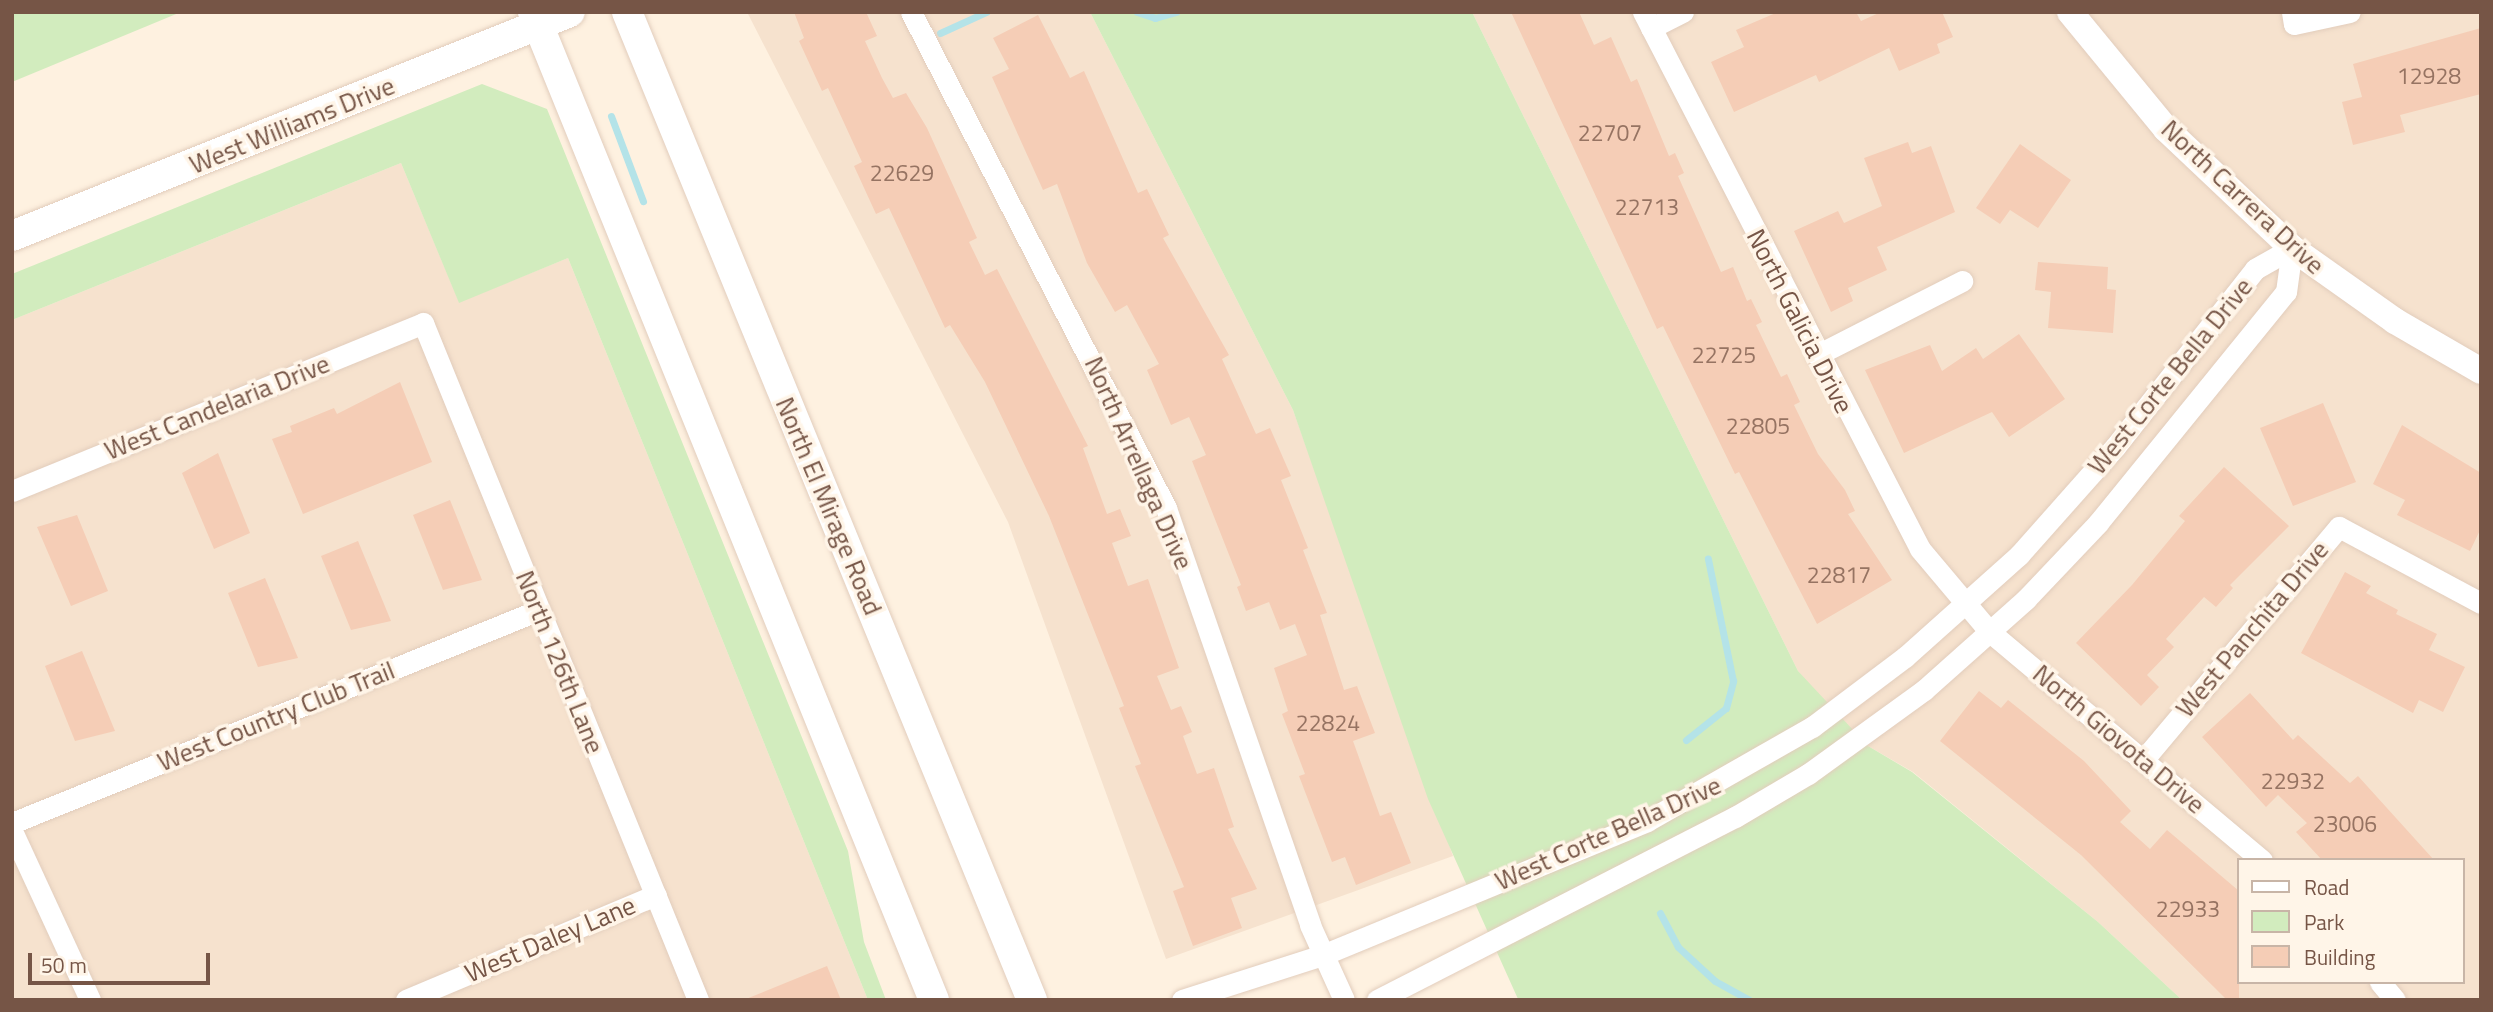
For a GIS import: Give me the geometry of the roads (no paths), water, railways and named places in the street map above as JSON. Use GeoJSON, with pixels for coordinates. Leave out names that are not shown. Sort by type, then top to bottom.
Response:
{"type":"FeatureCollection","features":[{"type":"Feature","properties":{"kind":"main road","name":"West Williams Drive"},"geometry":{"type":"LineString","coordinates":[[12,236],[535,19],[570,12]]}},
{"type":"Feature","properties":{"kind":"main road","name":"North El Mirage Road"},"geometry":{"type":"LineString","coordinates":[[627,12],[1032,1000]]}},
{"type":"Feature","properties":{"kind":"main road"},"geometry":{"type":"LineString","coordinates":[[535,19],[934,1000]]}},
{"type":"Feature","properties":{"kind":"street","name":"North Arrellaga Drive"},"geometry":{"type":"LineString","coordinates":[[911,12],[1166,508],[1310,925],[1344,1000]]}},
{"type":"Feature","properties":{"kind":"street"},"geometry":{"type":"LineString","coordinates":[[1647,20],[1683,12]]}},
{"type":"Feature","properties":{"kind":"street","name":"North Carrera Drive"},"geometry":{"type":"LineString","coordinates":[[2070,12],[2175,139],[2292,248],[2395,321],[2481,371]]}},
{"type":"Feature","properties":{"kind":"street"},"geometry":{"type":"LineString","coordinates":[[2293,18],[2350,12]]}},
{"type":"Feature","properties":{"kind":"street","name":"North Galicia Drive"},"geometry":{"type":"LineString","coordinates":[[1647,20],[1891,500],[1977,619]]}},
{"type":"Feature","properties":{"kind":"street","name":"West Corte Bella Drive"},"geometry":{"type":"LineString","coordinates":[[1182,1000],[1234,991],[1596,843],[1721,783],[1977,619],[2098,523],[2287,292],[2292,248]]}},
{"type":"Feature","properties":{"kind":"street","name":"West Corte Bella Drive"},"geometry":{"type":"LineString","coordinates":[[1377,1000],[1735,817],[1808,774],[1924,690],[1977,619],[2255,269],[2292,248]]}},
{"type":"Feature","properties":{"kind":"street"},"geometry":{"type":"LineString","coordinates":[[1816,355],[1962,281]]}},
{"type":"Feature","properties":{"kind":"street","name":"West Candelaria Drive"},"geometry":{"type":"LineString","coordinates":[[12,491],[423,323]]}},
{"type":"Feature","properties":{"kind":"street","name":"North 126th Lane"},"geometry":{"type":"LineString","coordinates":[[423,323],[698,1000]]}},
{"type":"Feature","properties":{"kind":"street","name":"West Panchita Drive"},"geometry":{"type":"LineString","coordinates":[[2144,759],[2339,527],[2481,603]]}},
{"type":"Feature","properties":{"kind":"street","name":"West Country Club Trail"},"geometry":{"type":"LineString","coordinates":[[12,823],[539,610]]}},
{"type":"Feature","properties":{"kind":"street","name":"North Giovota Drive"},"geometry":{"type":"LineString","coordinates":[[1977,619],[2260,858]]}},
{"type":"Feature","properties":{"kind":"street"},"geometry":{"type":"LineString","coordinates":[[12,831],[90,1000]]}},
{"type":"Feature","properties":{"kind":"street","name":"West Daley Lane"},"geometry":{"type":"LineString","coordinates":[[406,1000],[656,895]]}},
{"type":"Feature","properties":{"kind":"street"},"geometry":{"type":"LineString","coordinates":[[2382,984],[2395,1000]]}},
{"type":"Feature","properties":{"kind":"waterway"},"geometry":{"type":"LineString","coordinates":[[940,33],[986,12]]}},
{"type":"Feature","properties":{"kind":"waterway"},"geometry":{"type":"LineString","coordinates":[[1137,12],[1155,18],[1176,12]]}},
{"type":"Feature","properties":{"kind":"waterway"},"geometry":{"type":"LineString","coordinates":[[611,116],[643,201]]}},
{"type":"Feature","properties":{"kind":"waterway"},"geometry":{"type":"LineString","coordinates":[[1686,740],[1726,708],[1733,681],[1708,559]]}},
{"type":"Feature","properties":{"kind":"waterway"},"geometry":{"type":"LineString","coordinates":[[1660,913],[1678,947],[1715,981],[1749,1000]]}}]}
